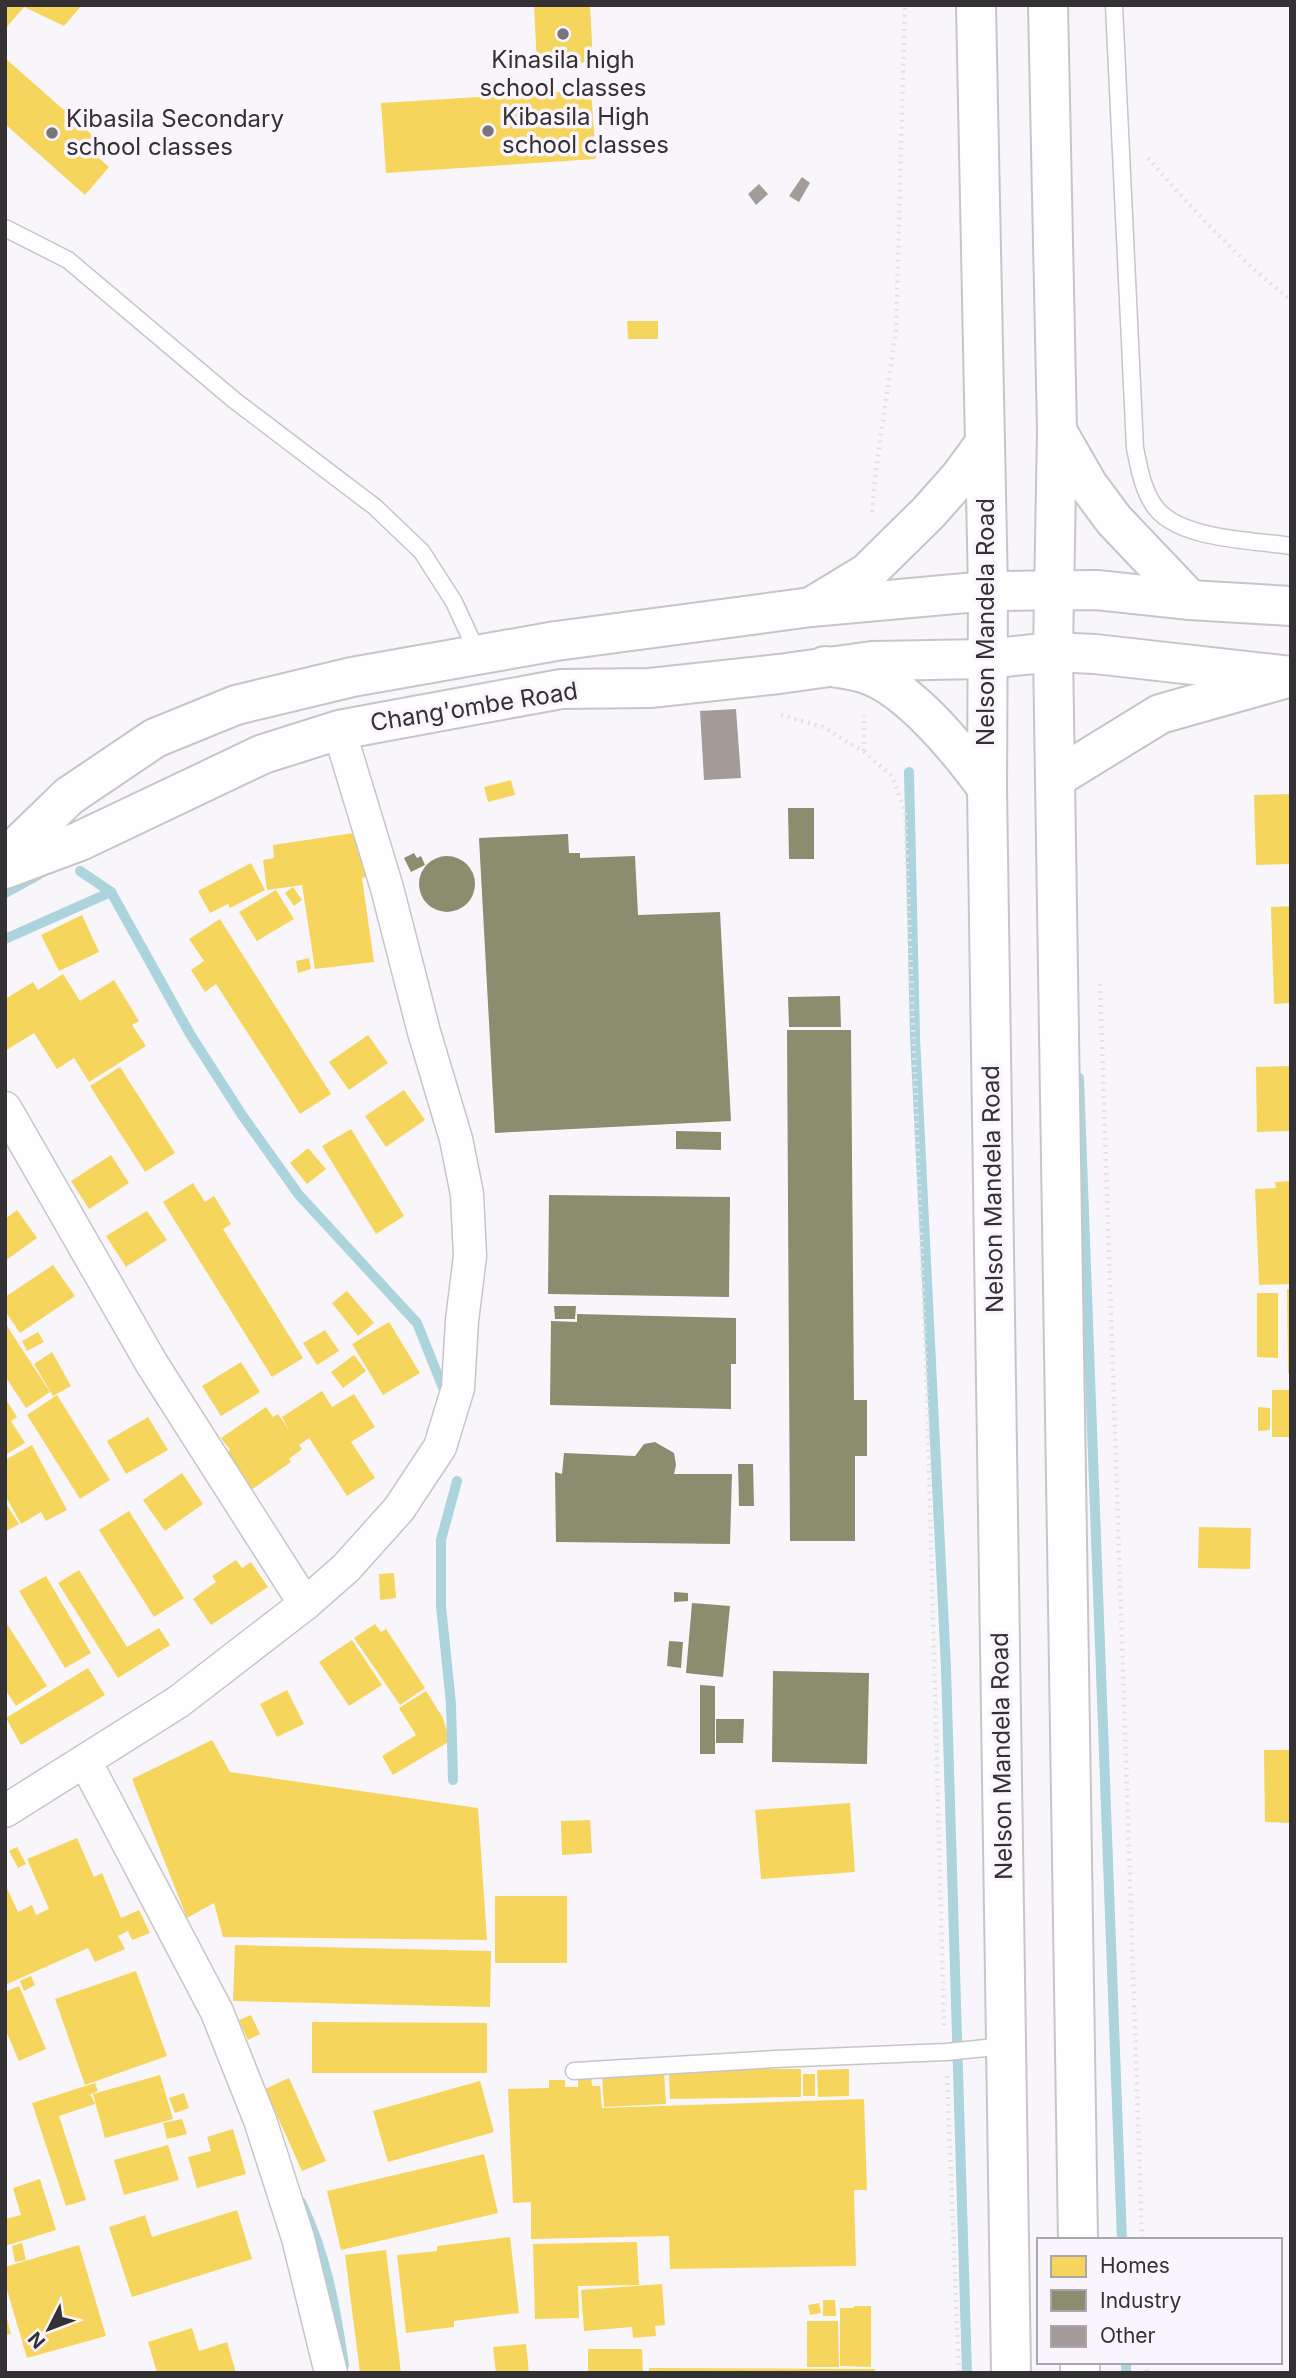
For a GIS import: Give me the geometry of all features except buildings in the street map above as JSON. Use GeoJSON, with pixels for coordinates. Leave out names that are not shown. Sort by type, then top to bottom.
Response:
{"type":"FeatureCollection","features":[{"type":"Feature","properties":{"kind":"main road","name":"Nelson Mandela Road"},"geometry":{"type":"LineString","coordinates":[[976,5],[988,591],[987,788],[1011,2373]]}},
{"type":"Feature","properties":{"kind":"main road"},"geometry":{"type":"LineString","coordinates":[[1048,5],[1057,431],[1053,652],[1078,2238]]}},
{"type":"Feature","properties":{"kind":"main road"},"geometry":{"type":"LineString","coordinates":[[1057,431],[1088,485],[1114,520],[1190,600]]}},
{"type":"Feature","properties":{"kind":"main road"},"geometry":{"type":"LineString","coordinates":[[811,607],[867,573],[928,513],[985,443]]}},
{"type":"Feature","properties":{"kind":"main road"},"geometry":{"type":"LineString","coordinates":[[5,858],[69,796],[155,738],[236,705],[352,677],[478,654],[811,607],[988,591],[1097,590],[1190,600],[1291,606]]}},
{"type":"Feature","properties":{"kind":"main road","name":"Chang'ombe Road"},"geometry":{"type":"LineString","coordinates":[[5,869],[92,835],[263,754],[339,730],[561,689],[650,688],[872,661],[987,659],[1053,652],[1094,654],[1291,676]]}},
{"type":"Feature","properties":{"kind":"main road"},"geometry":{"type":"LineString","coordinates":[[825,666],[864,673],[885,683],[920,710],[959,749],[987,788]]}},
{"type":"Feature","properties":{"kind":"main road"},"geometry":{"type":"LineString","coordinates":[[1056,778],[1160,714],[1291,676]]}},
{"type":"Feature","properties":{"kind":"street"},"geometry":{"type":"LineString","coordinates":[[5,1811],[178,1702],[305,1604],[346,1568],[399,1509],[440,1447],[458,1388],[470,1256],[467,1194],[456,1139],[424,1032],[387,888],[339,730]]}},
{"type":"Feature","properties":{"kind":"street"},"geometry":{"type":"LineString","coordinates":[[5,1108],[152,1364],[305,1604]]}},
{"type":"Feature","properties":{"kind":"street"},"geometry":{"type":"LineString","coordinates":[[85,1761],[217,2012],[260,2120],[298,2238],[331,2373]]}},
{"type":"Feature","properties":{"kind":"lane"},"geometry":{"type":"LineString","coordinates":[[1114,5],[1135,447],[1142,482],[1154,507],[1175,523],[1213,536],[1291,546]]}},
{"type":"Feature","properties":{"kind":"lane"},"geometry":{"type":"LineString","coordinates":[[5,228],[68,260],[234,400],[374,507],[422,552],[454,602],[478,654]]}},
{"type":"Feature","properties":{"kind":"lane"},"geometry":{"type":"LineString","coordinates":[[574,2071],[946,2052],[1006,2046]]}},
{"type":"Feature","properties":{"kind":"path"},"geometry":{"type":"LineString","coordinates":[[867,573],[876,470],[896,330],[905,5]]}},
{"type":"Feature","properties":{"kind":"path"},"geometry":{"type":"LineString","coordinates":[[1121,125],[1191,207],[1249,264],[1291,300]]}},
{"type":"Feature","properties":{"kind":"path"},"geometry":{"type":"LineString","coordinates":[[864,673],[864,752]]}},
{"type":"Feature","properties":{"kind":"path"},"geometry":{"type":"LineString","coordinates":[[775,712],[823,727],[864,752],[892,776],[905,811],[928,1396],[940,1941],[959,2373]]}},
{"type":"Feature","properties":{"kind":"path"},"geometry":{"type":"LineString","coordinates":[[1100,976],[1142,2238]]}},
{"type":"Feature","properties":{"kind":"waterway"},"geometry":{"type":"LineString","coordinates":[[909,772],[915,1037],[946,1668],[967,2373]]}},
{"type":"Feature","properties":{"kind":"waterway"},"geometry":{"type":"LineString","coordinates":[[80,871],[111,892],[190,1034],[242,1115],[299,1195],[417,1323],[447,1398]]}},
{"type":"Feature","properties":{"kind":"waterway"},"geometry":{"type":"LineString","coordinates":[[5,893],[38,875]]}},
{"type":"Feature","properties":{"kind":"waterway"},"geometry":{"type":"LineString","coordinates":[[5,939],[111,892]]}},
{"type":"Feature","properties":{"kind":"waterway"},"geometry":{"type":"LineString","coordinates":[[1079,1078],[1122,2238]]}},
{"type":"Feature","properties":{"kind":"waterway"},"geometry":{"type":"LineString","coordinates":[[453,1780],[451,1704],[441,1606],[441,1540],[457,1481]]}},
{"type":"Feature","properties":{"kind":"waterway"},"geometry":{"type":"LineString","coordinates":[[301,2202],[329,2282],[344,2365]]}},
{"type":"Feature","properties":{"kind":"waterway"},"geometry":{"type":"LineString","coordinates":[[1126,2364],[1126,2373]]}},
{"type":"Feature","properties":{"kind":"place","name":"Kinasila high school classes"},"geometry":{"type":"Point","coordinates":[563,34]}},
{"type":"Feature","properties":{"kind":"place","name":"Kibasila High school classes"},"geometry":{"type":"Point","coordinates":[488,131]}},
{"type":"Feature","properties":{"kind":"place","name":"Kibasila Secondary school classes"},"geometry":{"type":"Point","coordinates":[52,133]}}]}
